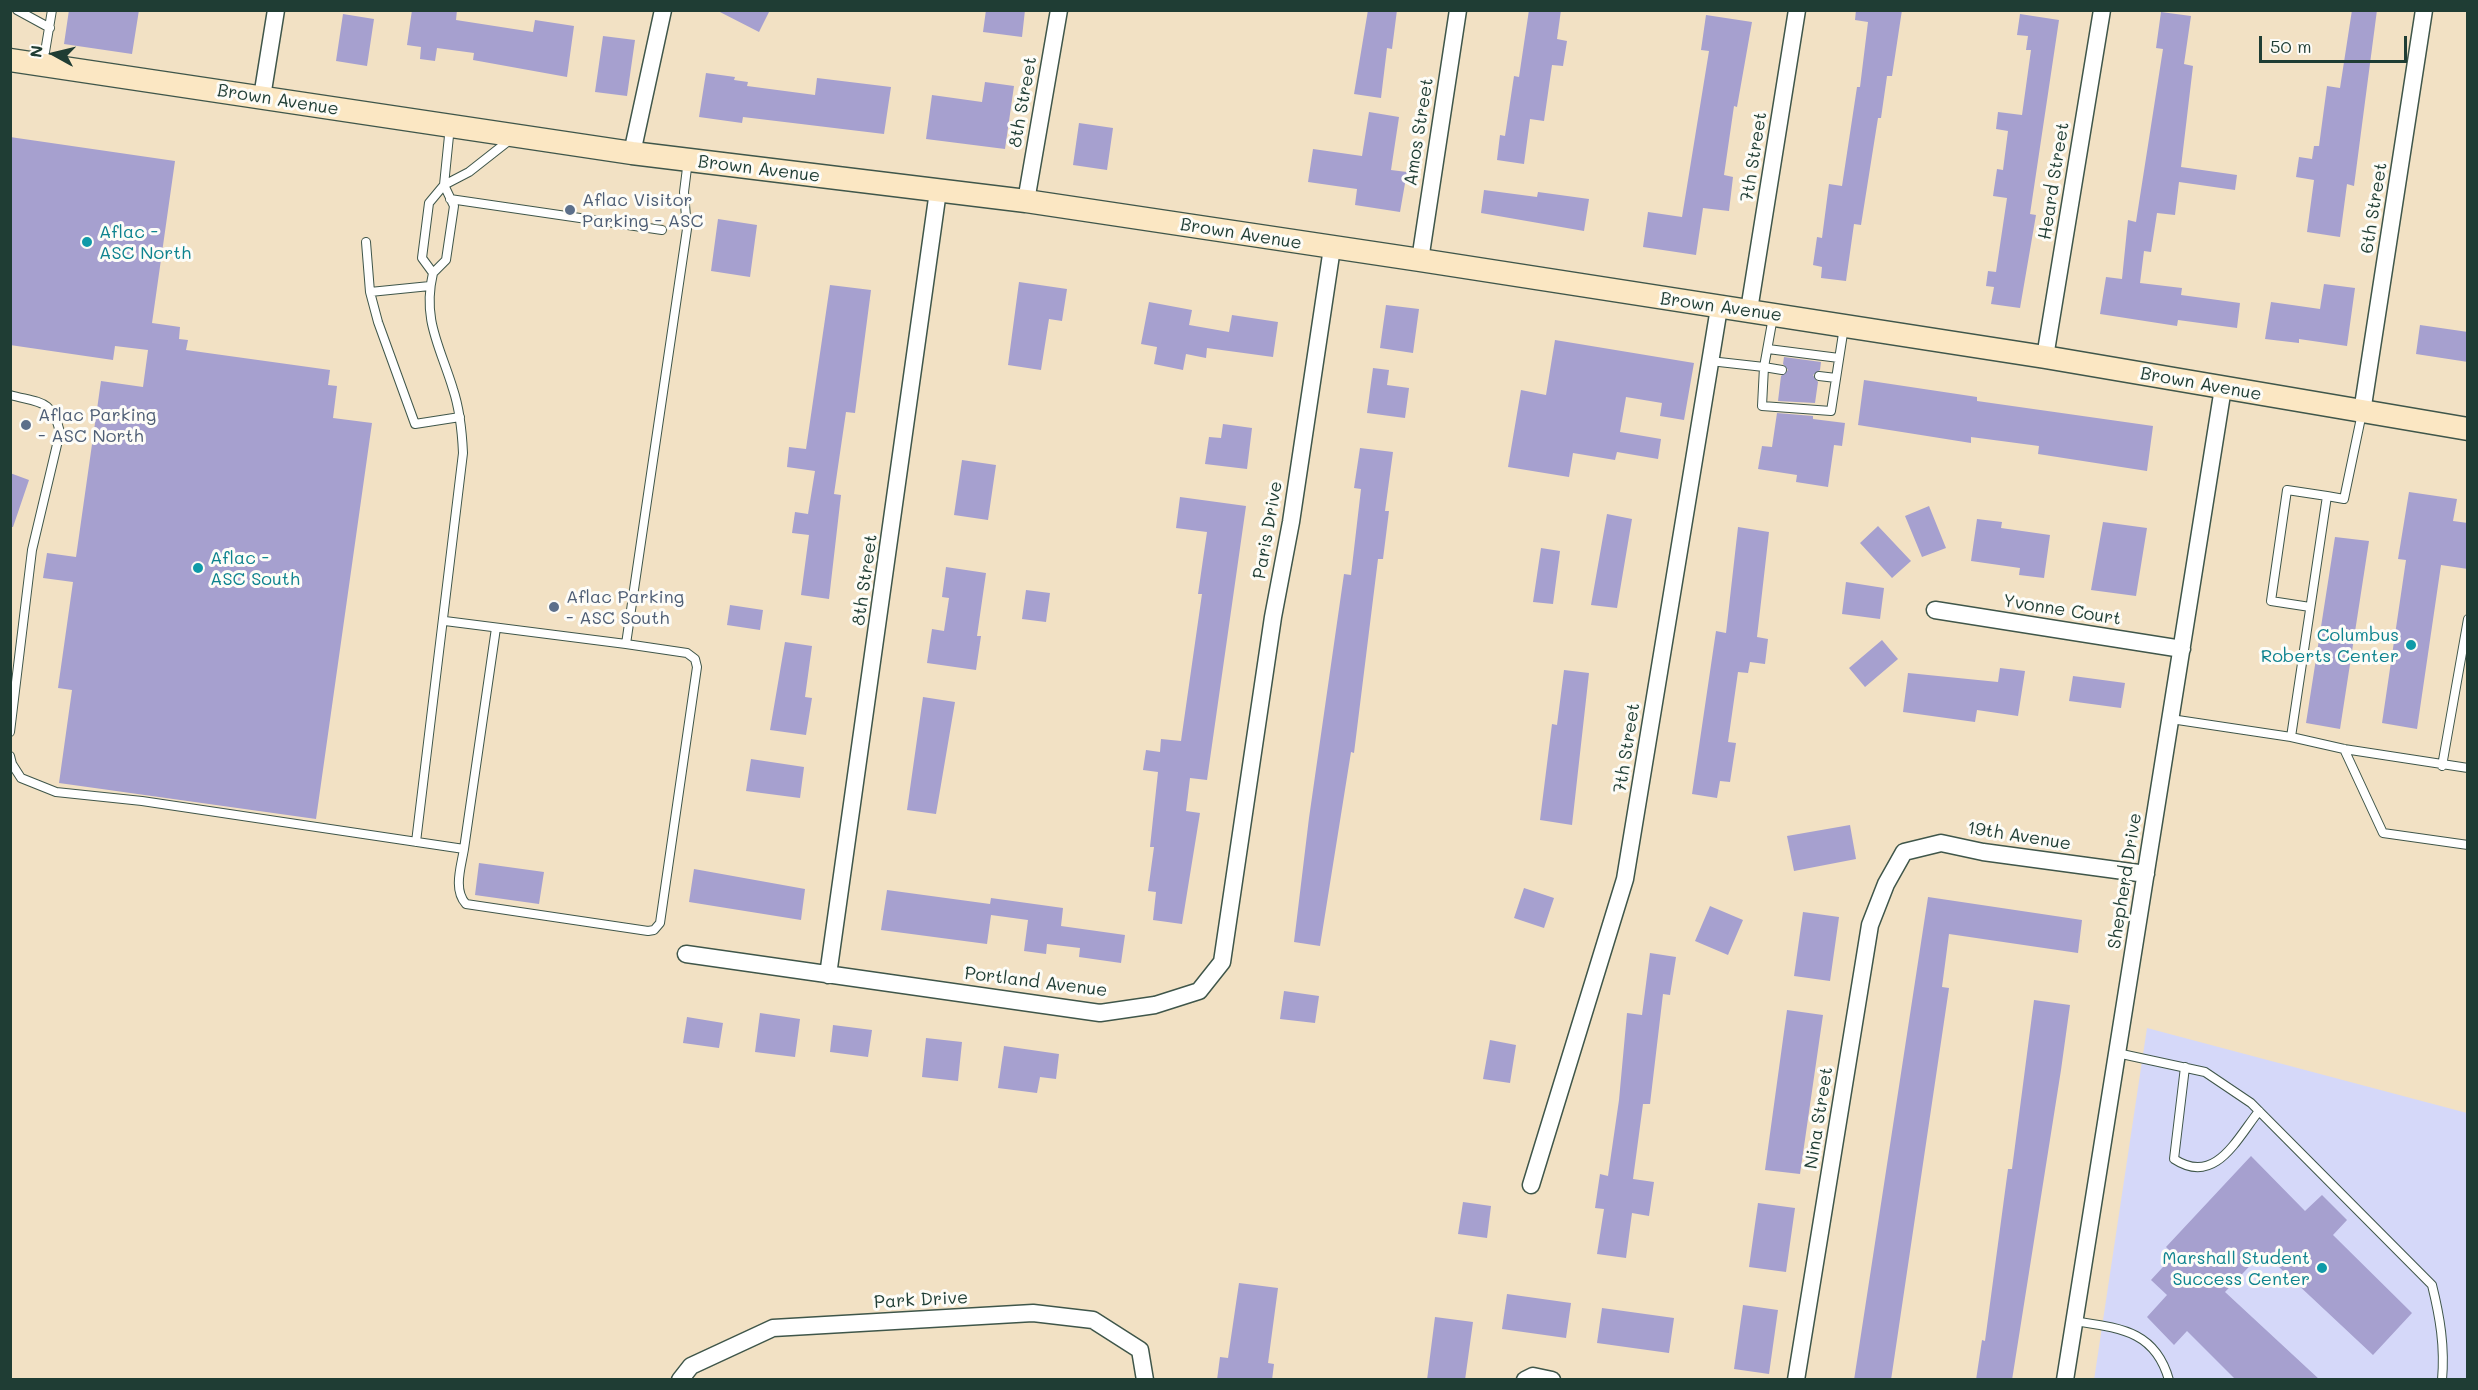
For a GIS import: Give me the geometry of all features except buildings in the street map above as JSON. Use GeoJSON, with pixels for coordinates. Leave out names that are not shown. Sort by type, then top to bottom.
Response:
{"type":"FeatureCollection","features":[{"type":"Feature","properties":{"kind":"street"},"geometry":{"type":"LineString","coordinates":[[262,97],[276,10]]}},
{"type":"Feature","properties":{"kind":"street"},"geometry":{"type":"LineString","coordinates":[[632,153],[663,10]]}},
{"type":"Feature","properties":{"kind":"street","name":"8th Street"},"geometry":{"type":"LineString","coordinates":[[1026,201],[1059,10]]}},
{"type":"Feature","properties":{"kind":"street","name":"Amos Street"},"geometry":{"type":"LineString","coordinates":[[1420,260],[1458,10]]}},
{"type":"Feature","properties":{"kind":"street","name":"7th Street"},"geometry":{"type":"LineString","coordinates":[[1749,310],[1797,10]]}},
{"type":"Feature","properties":{"kind":"street","name":"Heard Street"},"geometry":{"type":"LineString","coordinates":[[2045,357],[2102,10]]}},
{"type":"Feature","properties":{"kind":"street","name":"6th Street"},"geometry":{"type":"LineString","coordinates":[[2362,412],[2424,10]]}},
{"type":"Feature","properties":{"kind":"street","name":"Brown Avenue"},"geometry":{"type":"LineString","coordinates":[[10,60],[632,153],[1026,201],[1420,260],[2045,357],[2468,429]]}},
{"type":"Feature","properties":{"kind":"street","name":"8th Street"},"geometry":{"type":"LineString","coordinates":[[828,975],[938,191]]}},
{"type":"Feature","properties":{"kind":"street","name":"Paris Drive"},"geometry":{"type":"LineString","coordinates":[[1243,818],[1332,248]]}},
{"type":"Feature","properties":{"kind":"street","name":"7th Street"},"geometry":{"type":"LineString","coordinates":[[1531,1185],[1625,879],[1719,308]]}},
{"type":"Feature","properties":{"kind":"street","name":"Shepherd Drive"},"geometry":{"type":"LineString","coordinates":[[2065,1380],[2223,388]]}},
{"type":"Feature","properties":{"kind":"street","name":"Yvonne Court"},"geometry":{"type":"LineString","coordinates":[[1935,610],[2182,649]]}},
{"type":"Feature","properties":{"kind":"street","name":"Portland Avenue"},"geometry":{"type":"LineString","coordinates":[[686,954],[1100,1013],[1155,1005],[1199,991],[1222,962],[1243,818]]}},
{"type":"Feature","properties":{"kind":"street","name":"19th Avenue"},"geometry":{"type":"LineString","coordinates":[[1895,867],[1904,852],[1941,843],[1983,852],[2146,874]]}},
{"type":"Feature","properties":{"kind":"street","name":"Nina Street"},"geometry":{"type":"LineString","coordinates":[[1796,1380],[1870,925],[1895,867]]}},
{"type":"Feature","properties":{"kind":"street","name":"Park Drive"},"geometry":{"type":"LineString","coordinates":[[680,1380],[691,1366],[773,1328],[1033,1313],[1093,1320],[1140,1350],[1145,1380]]}},
{"type":"Feature","properties":{"kind":"street"},"geometry":{"type":"LineString","coordinates":[[1525,1380],[1533,1376],[1552,1380]]}},
{"type":"Feature","properties":{"kind":"lane"},"geometry":{"type":"LineString","coordinates":[[16,10],[50,28]]}},
{"type":"Feature","properties":{"kind":"lane"},"geometry":{"type":"LineString","coordinates":[[43,65],[52,10]]}},
{"type":"Feature","properties":{"kind":"lane"},"geometry":{"type":"LineString","coordinates":[[416,842],[445,621],[463,453],[460,417],[453,389],[432,331],[429,286],[433,273],[446,260],[454,206],[444,185],[450,126]]}},
{"type":"Feature","properties":{"kind":"lane"},"geometry":{"type":"LineString","coordinates":[[433,273],[422,258],[429,203],[444,185],[469,172],[516,136]]}},
{"type":"Feature","properties":{"kind":"lane"},"geometry":{"type":"LineString","coordinates":[[626,644],[687,229],[684,192],[688,160]]}},
{"type":"Feature","properties":{"kind":"lane"},"geometry":{"type":"LineString","coordinates":[[450,199],[662,230]]}},
{"type":"Feature","properties":{"kind":"lane"},"geometry":{"type":"LineString","coordinates":[[366,242],[370,291],[378,322],[415,424],[460,417]]}},
{"type":"Feature","properties":{"kind":"lane"},"geometry":{"type":"LineString","coordinates":[[370,291],[429,286]]}},
{"type":"Feature","properties":{"kind":"lane"},"geometry":{"type":"LineString","coordinates":[[1774,314],[1764,367],[1762,406],[1831,411],[1844,325]]}},
{"type":"Feature","properties":{"kind":"lane"},"geometry":{"type":"LineString","coordinates":[[1767,349],[1839,358]]}},
{"type":"Feature","properties":{"kind":"lane"},"geometry":{"type":"LineString","coordinates":[[1710,360],[1782,370]]}},
{"type":"Feature","properties":{"kind":"lane"},"geometry":{"type":"LineString","coordinates":[[1819,376],[1836,378]]}},
{"type":"Feature","properties":{"kind":"lane"},"geometry":{"type":"LineString","coordinates":[[10,395],[43,403],[55,413],[60,432],[32,550],[10,732]]}},
{"type":"Feature","properties":{"kind":"lane"},"geometry":{"type":"LineString","coordinates":[[2310,607],[2271,601],[2288,490],[2344,499],[2362,412]]}},
{"type":"Feature","properties":{"kind":"lane"},"geometry":{"type":"LineString","coordinates":[[2291,737],[2327,496]]}},
{"type":"Feature","properties":{"kind":"lane"},"geometry":{"type":"LineString","coordinates":[[2442,766],[2468,619]]}},
{"type":"Feature","properties":{"kind":"lane"},"geometry":{"type":"LineString","coordinates":[[445,621],[687,653],[695,659],[697,667],[660,923],[654,930],[648,931],[466,904],[460,898],[458,890],[496,628]]}},
{"type":"Feature","properties":{"kind":"lane"},"geometry":{"type":"LineString","coordinates":[[2171,719],[2291,737],[2442,766],[2468,768]]}},
{"type":"Feature","properties":{"kind":"lane"},"geometry":{"type":"LineString","coordinates":[[2344,749],[2383,833],[2468,845]]}},
{"type":"Feature","properties":{"kind":"lane"},"geometry":{"type":"LineString","coordinates":[[10,756],[12,765],[21,778],[56,792],[142,801],[464,849]]}},
{"type":"Feature","properties":{"kind":"lane"},"geometry":{"type":"LineString","coordinates":[[2117,1053],[2205,1072],[2259,1111],[2432,1285],[2439,1311],[2444,1354],[2442,1380]]}},
{"type":"Feature","properties":{"kind":"lane"},"geometry":{"type":"LineString","coordinates":[[2185,1067],[2174,1159],[2185,1166],[2200,1168],[2216,1164],[2259,1111]]}},
{"type":"Feature","properties":{"kind":"lane"},"geometry":{"type":"LineString","coordinates":[[2074,1321],[2132,1332],[2147,1341],[2163,1359],[2169,1380]]}},
{"type":"Feature","properties":{"kind":"shaded area"},"geometry":{"type":"Polygon","coordinates":[[[2147,1028],[2467,1113],[2467,1379],[2094,1380],[2147,1028]]]}},
{"type":"Feature","properties":{"kind":"place","name":"Aflac Visitor Parking - ASC"},"geometry":{"type":"Point","coordinates":[570,210]}},
{"type":"Feature","properties":{"kind":"place","name":"Aflac - ASC North"},"geometry":{"type":"Point","coordinates":[87,242]}},
{"type":"Feature","properties":{"kind":"place","name":"Aflac Parking - ASC North"},"geometry":{"type":"Point","coordinates":[26,425]}},
{"type":"Feature","properties":{"kind":"place","name":"Aflac - ASC South"},"geometry":{"type":"Point","coordinates":[198,568]}},
{"type":"Feature","properties":{"kind":"place","name":"Aflac Parking - ASC South"},"geometry":{"type":"Point","coordinates":[554,607]}},
{"type":"Feature","properties":{"kind":"place","name":"Columbus Roberts Center"},"geometry":{"type":"Point","coordinates":[2411,645]}},
{"type":"Feature","properties":{"kind":"place","name":"Marshall Student Success Center"},"geometry":{"type":"Point","coordinates":[2322,1268]}}]}
